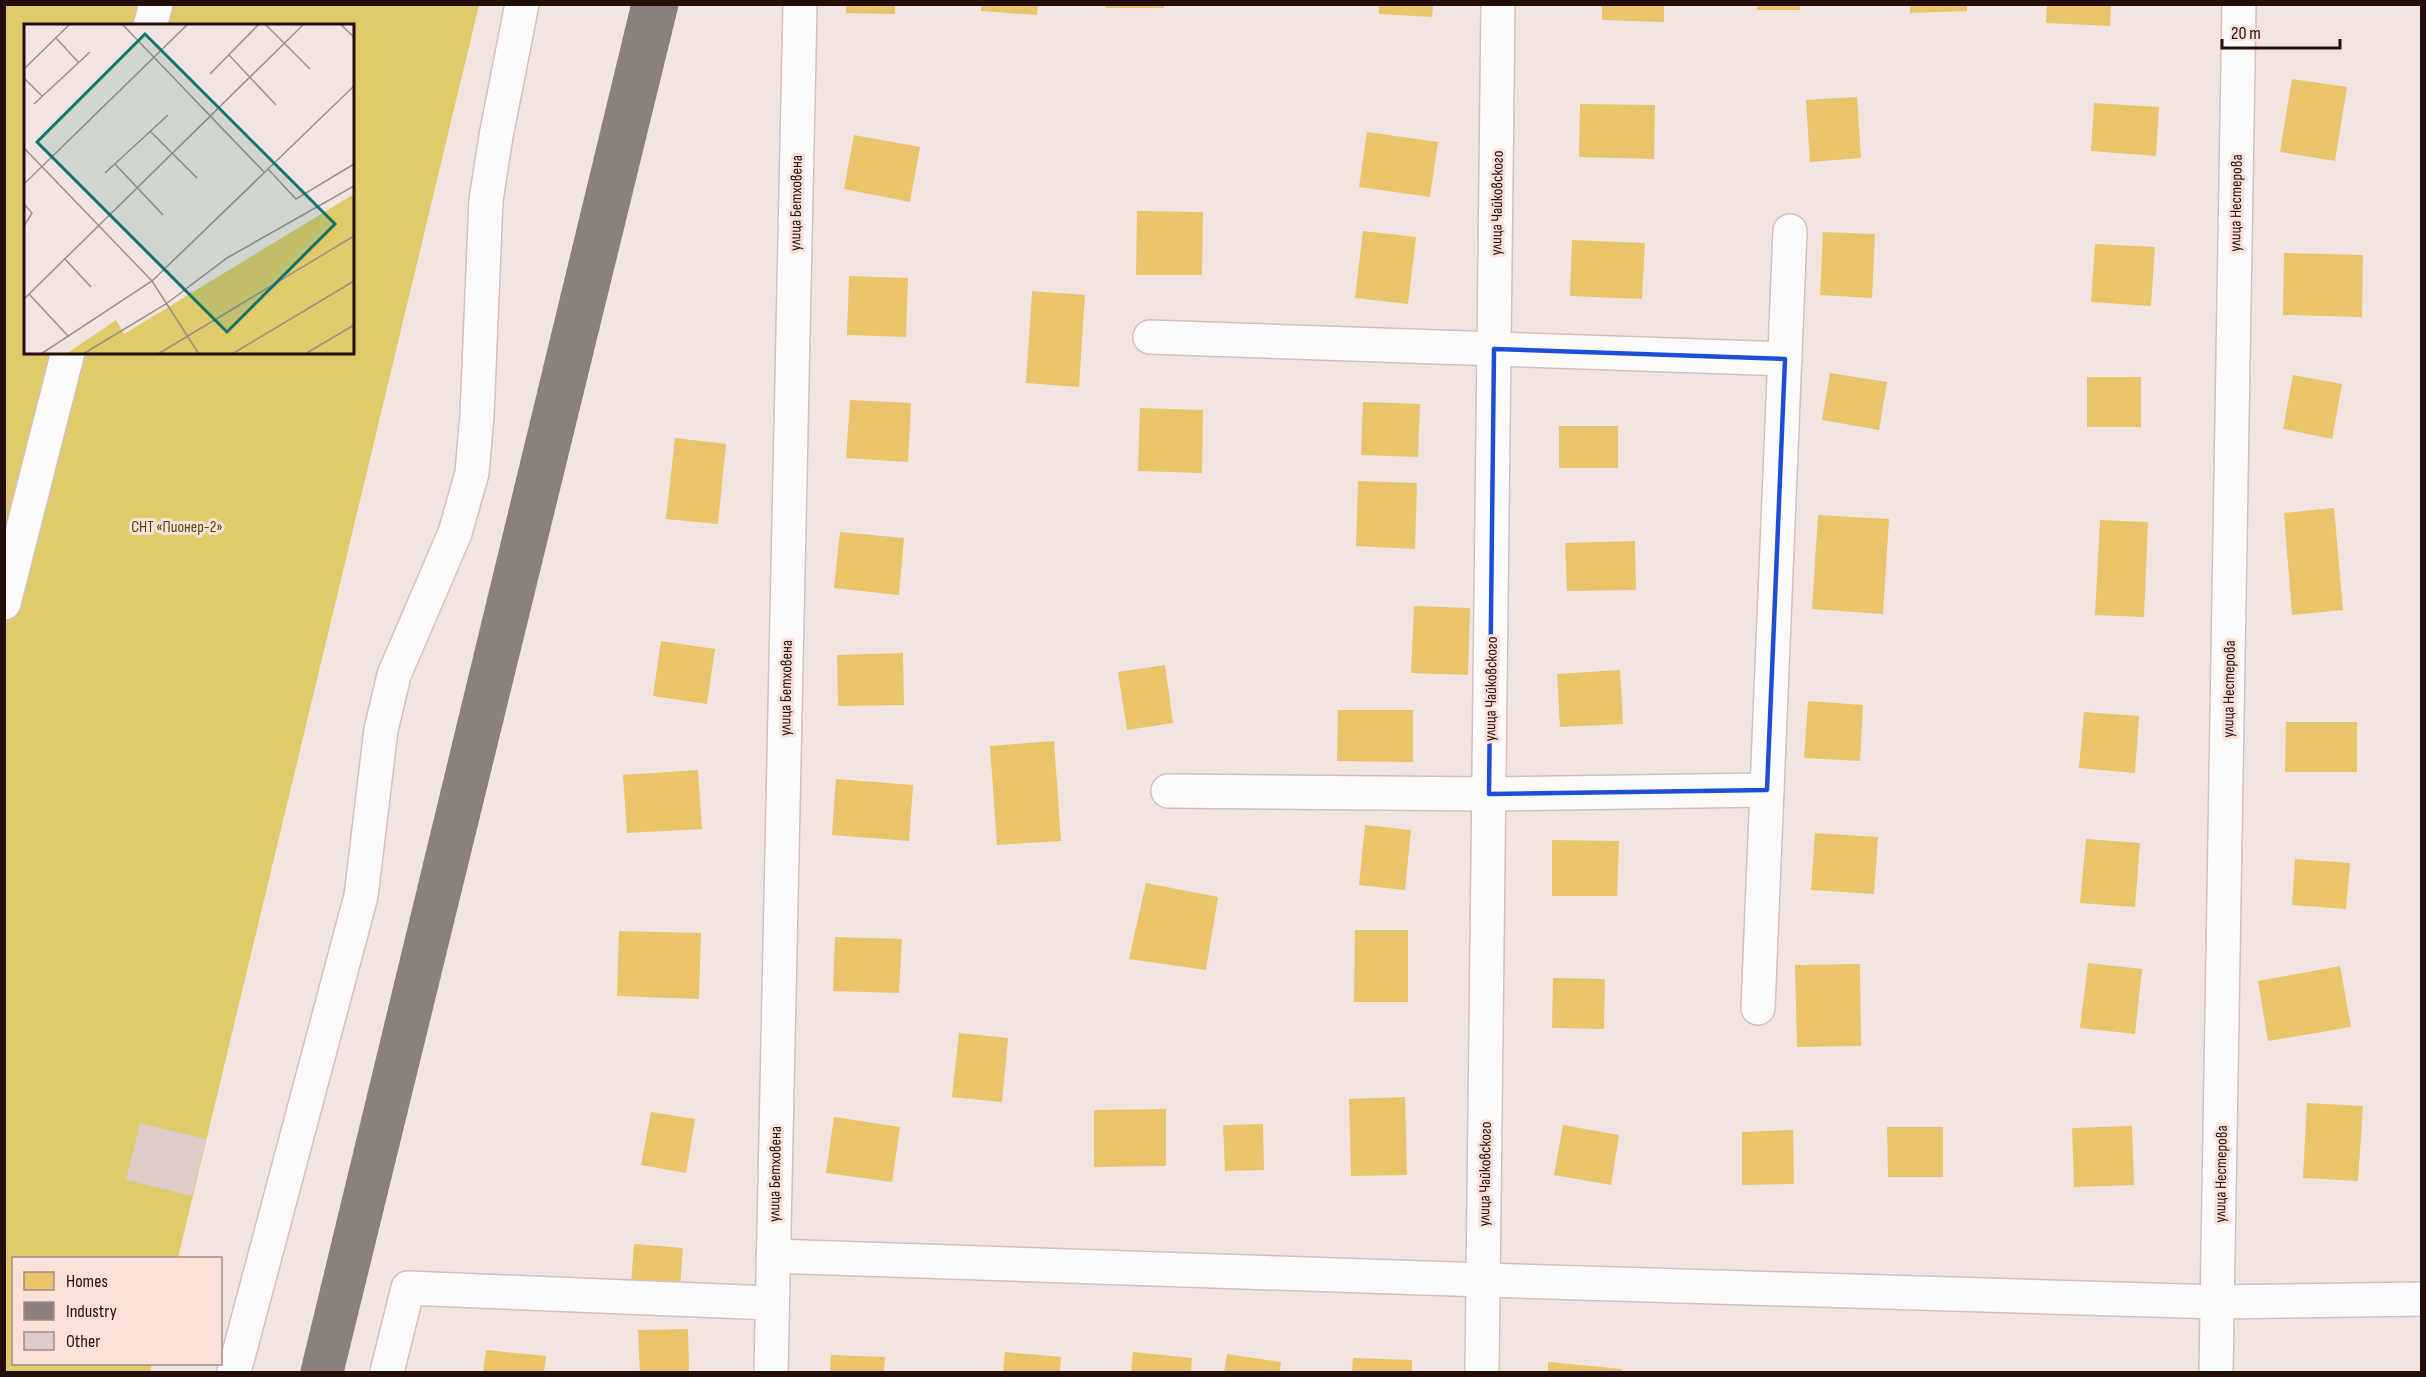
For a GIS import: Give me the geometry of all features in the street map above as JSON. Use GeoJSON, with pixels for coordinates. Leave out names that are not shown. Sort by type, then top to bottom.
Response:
{"type":"FeatureCollection","features":[{"type":"Feature","properties":{"kind":"street"},"geometry":{"type":"LineString","coordinates":[[151,24],[156,4]]}},
{"type":"Feature","properties":{"kind":"street"},"geometry":{"type":"LineString","coordinates":[[234,1372],[361,896],[381,730],[394,675],[454,533],[472,473],[477,415],[486,200],[522,4]]}},
{"type":"Feature","properties":{"kind":"street","name":"улица Бетховена"},"geometry":{"type":"LineString","coordinates":[[771,1372],[800,4]]}},
{"type":"Feature","properties":{"kind":"street","name":"улица Чайковского"},"geometry":{"type":"LineString","coordinates":[[1482,1372],[1498,4]]}},
{"type":"Feature","properties":{"kind":"street","name":"улица Нестерова"},"geometry":{"type":"LineString","coordinates":[[2216,1372],[2239,4]]}},
{"type":"Feature","properties":{"kind":"street"},"geometry":{"type":"LineString","coordinates":[[1758,1008],[1790,231]]}},
{"type":"Feature","properties":{"kind":"street"},"geometry":{"type":"LineString","coordinates":[[1150,337],[1785,359]]}},
{"type":"Feature","properties":{"kind":"street"},"geometry":{"type":"LineString","coordinates":[[4,603],[67,354]]}},
{"type":"Feature","properties":{"kind":"street"},"geometry":{"type":"LineString","coordinates":[[1168,791],[1489,795],[1767,790]]}},
{"type":"Feature","properties":{"kind":"street"},"geometry":{"type":"LineString","coordinates":[[773,1256],[2218,1302],[2421,1299]]}},
{"type":"Feature","properties":{"kind":"street"},"geometry":{"type":"LineString","coordinates":[[387,1372],[408,1288],[772,1303]]}},
{"type":"Feature","properties":{"kind":"highlighted area"},"geometry":{"type":"Polygon","coordinates":[[[1494,349],[1785,359],[1767,790],[1489,794],[1494,349]]]}},
{"type":"Feature","properties":{"kind":"green space","name":"СНТ «Пионер-2»"},"geometry":{"type":"Polygon","coordinates":[[[5,5],[479,5],[178,1257],[12,1257],[12,1365],[152,1365],[150,1372],[5,1372],[5,5]]]}},
{"type":"Feature","properties":{"kind":"building: Homes"},"geometry":{"type":"Polygon","coordinates":[[[846,4],[895,4],[895,14],[846,13],[846,4]]]}},
{"type":"Feature","properties":{"kind":"building: Homes"},"geometry":{"type":"Polygon","coordinates":[[[981,4],[1038,4],[1037,15],[981,11],[981,4]]]}},
{"type":"Feature","properties":{"kind":"building: Homes"},"geometry":{"type":"Polygon","coordinates":[[[1106,4],[1164,4],[1164,8],[1106,8],[1106,4]]]}},
{"type":"Feature","properties":{"kind":"building: Homes"},"geometry":{"type":"Polygon","coordinates":[[[1379,4],[1433,4],[1432,17],[1379,14],[1379,4]]]}},
{"type":"Feature","properties":{"kind":"building: Homes"},"geometry":{"type":"Polygon","coordinates":[[[1602,4],[1664,4],[1664,22],[1602,20],[1602,4]]]}},
{"type":"Feature","properties":{"kind":"building: Homes"},"geometry":{"type":"Polygon","coordinates":[[[1757,4],[1800,4],[1800,10],[1757,10],[1757,4]]]}},
{"type":"Feature","properties":{"kind":"building: Homes"},"geometry":{"type":"Polygon","coordinates":[[[1910,4],[1967,4],[1967,11],[1910,13],[1910,4]]]}},
{"type":"Feature","properties":{"kind":"building: Homes"},"geometry":{"type":"Polygon","coordinates":[[[2047,4],[2111,4],[2110,26],[2046,23],[2047,4]]]}},
{"type":"Feature","properties":{"kind":"building: Homes"},"geometry":{"type":"Polygon","coordinates":[[[2292,79],[2347,87],[2335,161],[2280,152],[2292,79]]]}},
{"type":"Feature","properties":{"kind":"building: Homes"},"geometry":{"type":"Polygon","coordinates":[[[1857,97],[1861,158],[1810,162],[1806,100],[1857,97]]]}},
{"type":"Feature","properties":{"kind":"building: Homes"},"geometry":{"type":"Polygon","coordinates":[[[2094,103],[2159,107],[2156,156],[2091,151],[2094,103]]]}},
{"type":"Feature","properties":{"kind":"building: Homes"},"geometry":{"type":"Polygon","coordinates":[[[1580,104],[1655,105],[1654,159],[1579,157],[1580,104]]]}},
{"type":"Feature","properties":{"kind":"building: Homes"},"geometry":{"type":"Polygon","coordinates":[[[1367,132],[1438,142],[1430,197],[1359,187],[1367,132]]]}},
{"type":"Feature","properties":{"kind":"building: Homes"},"geometry":{"type":"Polygon","coordinates":[[[854,135],[920,147],[910,202],[844,189],[854,135]]]}},
{"type":"Feature","properties":{"kind":"building: Homes"},"geometry":{"type":"Polygon","coordinates":[[[1137,211],[1203,212],[1202,275],[1136,275],[1137,211]]]}},
{"type":"Feature","properties":{"kind":"building: Homes"},"geometry":{"type":"Polygon","coordinates":[[[1363,231],[1416,237],[1408,304],[1355,298],[1363,231]]]}},
{"type":"Feature","properties":{"kind":"building: Homes"},"geometry":{"type":"Polygon","coordinates":[[[1823,232],[1875,234],[1872,298],[1820,295],[1823,232]]]}},
{"type":"Feature","properties":{"kind":"building: Homes"},"geometry":{"type":"Polygon","coordinates":[[[1572,240],[1645,243],[1642,299],[1570,296],[1572,240]]]}},
{"type":"Feature","properties":{"kind":"building: Homes"},"geometry":{"type":"Polygon","coordinates":[[[2095,244],[2155,247],[2151,306],[2091,302],[2095,244]]]}},
{"type":"Feature","properties":{"kind":"building: Homes"},"geometry":{"type":"Polygon","coordinates":[[[2284,253],[2363,255],[2362,317],[2283,315],[2284,253]]]}},
{"type":"Feature","properties":{"kind":"building: Homes"},"geometry":{"type":"Polygon","coordinates":[[[849,276],[908,278],[906,337],[847,335],[849,276]]]}},
{"type":"Feature","properties":{"kind":"building: Homes"},"geometry":{"type":"Polygon","coordinates":[[[1032,291],[1085,295],[1079,387],[1026,383],[1032,291]]]}},
{"type":"Feature","properties":{"kind":"building: Homes"},"geometry":{"type":"Polygon","coordinates":[[[1830,373],[1887,382],[1879,430],[1822,420],[1830,373]]]}},
{"type":"Feature","properties":{"kind":"building: Homes"},"geometry":{"type":"Polygon","coordinates":[[[2293,375],[2342,384],[2332,439],[2283,429],[2293,375]]]}},
{"type":"Feature","properties":{"kind":"building: Homes"},"geometry":{"type":"Polygon","coordinates":[[[2087,377],[2141,377],[2141,427],[2087,427],[2087,377]]]}},
{"type":"Feature","properties":{"kind":"building: Homes"},"geometry":{"type":"Polygon","coordinates":[[[850,400],[911,403],[908,462],[846,458],[850,400]]]}},
{"type":"Feature","properties":{"kind":"building: Homes"},"geometry":{"type":"Polygon","coordinates":[[[1363,402],[1420,404],[1418,457],[1361,455],[1363,402]]]}},
{"type":"Feature","properties":{"kind":"building: Homes"},"geometry":{"type":"Polygon","coordinates":[[[1140,408],[1203,410],[1202,473],[1138,471],[1140,408]]]}},
{"type":"Feature","properties":{"kind":"building: Homes"},"geometry":{"type":"Polygon","coordinates":[[[1559,426],[1618,426],[1618,468],[1559,468],[1559,426]]]}},
{"type":"Feature","properties":{"kind":"building: Homes"},"geometry":{"type":"Polygon","coordinates":[[[675,438],[726,444],[718,524],[666,519],[675,438]]]}},
{"type":"Feature","properties":{"kind":"building: Homes"},"geometry":{"type":"Polygon","coordinates":[[[1358,481],[1417,483],[1415,549],[1356,546],[1358,481]]]}},
{"type":"Feature","properties":{"kind":"building: Homes"},"geometry":{"type":"Polygon","coordinates":[[[2334,508],[2343,610],[2292,615],[2284,513],[2334,508]]]}},
{"type":"Feature","properties":{"kind":"building: Homes"},"geometry":{"type":"Polygon","coordinates":[[[1818,515],[1889,519],[1883,614],[1812,609],[1818,515]]]}},
{"type":"Feature","properties":{"kind":"building: Homes"},"geometry":{"type":"Polygon","coordinates":[[[2100,520],[2148,522],[2144,617],[2095,615],[2100,520]]]}},
{"type":"Feature","properties":{"kind":"building: Homes"},"geometry":{"type":"Polygon","coordinates":[[[840,532],[904,538],[899,595],[834,588],[840,532]]]}},
{"type":"Feature","properties":{"kind":"building: Homes"},"geometry":{"type":"Polygon","coordinates":[[[1635,541],[1636,590],[1567,591],[1565,543],[1635,541]]]}},
{"type":"Feature","properties":{"kind":"building: Homes"},"geometry":{"type":"Polygon","coordinates":[[[1414,606],[1470,608],[1468,675],[1411,673],[1414,606]]]}},
{"type":"Feature","properties":{"kind":"building: Homes"},"geometry":{"type":"Polygon","coordinates":[[[661,641],[715,649],[707,704],[653,696],[661,641]]]}},
{"type":"Feature","properties":{"kind":"building: Homes"},"geometry":{"type":"Polygon","coordinates":[[[903,653],[904,705],[838,706],[837,655],[903,653]]]}},
{"type":"Feature","properties":{"kind":"building: Homes"},"geometry":{"type":"Polygon","coordinates":[[[1165,665],[1173,723],[1127,730],[1118,672],[1165,665]]]}},
{"type":"Feature","properties":{"kind":"building: Homes"},"geometry":{"type":"Polygon","coordinates":[[[1620,670],[1623,724],[1560,727],[1557,674],[1620,670]]]}},
{"type":"Feature","properties":{"kind":"building: Homes"},"geometry":{"type":"Polygon","coordinates":[[[1808,701],[1863,705],[1860,761],[1804,758],[1808,701]]]}},
{"type":"Feature","properties":{"kind":"building: Homes"},"geometry":{"type":"Polygon","coordinates":[[[1338,710],[1413,710],[1413,762],[1337,761],[1338,710]]]}},
{"type":"Feature","properties":{"kind":"building: Homes"},"geometry":{"type":"Polygon","coordinates":[[[2084,712],[2139,716],[2135,773],[2079,768],[2084,712]]]}},
{"type":"Feature","properties":{"kind":"building: Homes"},"geometry":{"type":"Polygon","coordinates":[[[2286,722],[2357,722],[2357,772],[2285,772],[2286,722]]]}},
{"type":"Feature","properties":{"kind":"building: Homes"},"geometry":{"type":"Polygon","coordinates":[[[1054,741],[1061,841],[997,845],[990,746],[1054,741]]]}},
{"type":"Feature","properties":{"kind":"building: Homes"},"geometry":{"type":"Polygon","coordinates":[[[698,770],[702,829],[627,833],[623,775],[698,770]]]}},
{"type":"Feature","properties":{"kind":"building: Homes"},"geometry":{"type":"Polygon","coordinates":[[[836,779],[913,785],[909,841],[832,835],[836,779]]]}},
{"type":"Feature","properties":{"kind":"building: Homes"},"geometry":{"type":"Polygon","coordinates":[[[1365,825],[1411,830],[1405,890],[1359,885],[1365,825]]]}},
{"type":"Feature","properties":{"kind":"building: Homes"},"geometry":{"type":"Polygon","coordinates":[[[1815,833],[1878,837],[1874,894],[1811,890],[1815,833]]]}},
{"type":"Feature","properties":{"kind":"building: Homes"},"geometry":{"type":"Polygon","coordinates":[[[2086,839],[2140,843],[2135,907],[2080,903],[2086,839]]]}},
{"type":"Feature","properties":{"kind":"building: Homes"},"geometry":{"type":"Polygon","coordinates":[[[1552,840],[1619,841],[1617,896],[1552,896],[1552,840]]]}},
{"type":"Feature","properties":{"kind":"building: Homes"},"geometry":{"type":"Polygon","coordinates":[[[2295,859],[2350,863],[2346,909],[2292,905],[2295,859]]]}},
{"type":"Feature","properties":{"kind":"building: Homes"},"geometry":{"type":"Polygon","coordinates":[[[1146,883],[1218,897],[1206,970],[1129,959],[1146,883]]]}},
{"type":"Feature","properties":{"kind":"building: Homes"},"geometry":{"type":"Polygon","coordinates":[[[1355,930],[1408,930],[1408,1002],[1354,1002],[1355,930]]]}},
{"type":"Feature","properties":{"kind":"building: Homes"},"geometry":{"type":"Polygon","coordinates":[[[619,931],[701,933],[699,999],[617,996],[619,931]]]}},
{"type":"Feature","properties":{"kind":"building: Homes"},"geometry":{"type":"Polygon","coordinates":[[[835,937],[902,939],[899,993],[833,991],[835,937]]]}},
{"type":"Feature","properties":{"kind":"building: Homes"},"geometry":{"type":"Polygon","coordinates":[[[2088,963],[2142,969],[2135,1034],[2080,1028],[2088,963]]]}},
{"type":"Feature","properties":{"kind":"building: Homes"},"geometry":{"type":"Polygon","coordinates":[[[1860,964],[1861,1046],[1797,1047],[1795,965],[1860,964]]]}},
{"type":"Feature","properties":{"kind":"building: Homes"},"geometry":{"type":"Polygon","coordinates":[[[2340,966],[2351,1027],[2268,1041],[2258,981],[2340,966]]]}},
{"type":"Feature","properties":{"kind":"building: Homes"},"geometry":{"type":"Polygon","coordinates":[[[1553,978],[1605,979],[1604,1029],[1552,1028],[1553,978]]]}},
{"type":"Feature","properties":{"kind":"building: Homes"},"geometry":{"type":"Polygon","coordinates":[[[959,1033],[1008,1038],[1002,1102],[952,1097],[959,1033]]]}},
{"type":"Feature","properties":{"kind":"building: Homes"},"geometry":{"type":"Polygon","coordinates":[[[1405,1097],[1407,1175],[1351,1176],[1349,1099],[1405,1097]]]}},
{"type":"Feature","properties":{"kind":"building: Homes"},"geometry":{"type":"Polygon","coordinates":[[[2307,1103],[2363,1106],[2358,1181],[2303,1178],[2307,1103]]]}},
{"type":"Feature","properties":{"kind":"building: Homes"},"geometry":{"type":"Polygon","coordinates":[[[1166,1109],[1166,1166],[1094,1167],[1094,1110],[1166,1109]]]}},
{"type":"Feature","properties":{"kind":"building: Homes"},"geometry":{"type":"Polygon","coordinates":[[[651,1112],[695,1119],[686,1173],[641,1165],[651,1112]]]}},
{"type":"Feature","properties":{"kind":"building: Homes"},"geometry":{"type":"Polygon","coordinates":[[[834,1117],[900,1127],[892,1182],[826,1173],[834,1117]]]}},
{"type":"Feature","properties":{"kind":"building: Homes"},"geometry":{"type":"Polygon","coordinates":[[[1263,1124],[1264,1170],[1225,1171],[1223,1125],[1263,1124]]]}},
{"type":"Feature","properties":{"kind":"building: Homes"},"geometry":{"type":"Polygon","coordinates":[[[1563,1125],[1619,1135],[1611,1185],[1554,1175],[1563,1125]]]}},
{"type":"Feature","properties":{"kind":"building: Homes"},"geometry":{"type":"Polygon","coordinates":[[[2132,1126],[2134,1185],[2074,1187],[2072,1128],[2132,1126]]]}},
{"type":"Feature","properties":{"kind":"building: Homes"},"geometry":{"type":"Polygon","coordinates":[[[1887,1127],[1943,1127],[1943,1177],[1888,1177],[1887,1127]]]}},
{"type":"Feature","properties":{"kind":"building: Homes"},"geometry":{"type":"Polygon","coordinates":[[[1793,1130],[1794,1184],[1742,1185],[1742,1132],[1793,1130]]]}},
{"type":"Feature","properties":{"kind":"building: Homes"},"geometry":{"type":"Polygon","coordinates":[[[634,1244],[683,1248],[680,1287],[631,1284],[634,1244]]]}},
{"type":"Feature","properties":{"kind":"building: Homes"},"geometry":{"type":"Polygon","coordinates":[[[688,1329],[689,1372],[640,1372],[638,1330],[688,1329]]]}},
{"type":"Feature","properties":{"kind":"building: Homes"},"geometry":{"type":"Polygon","coordinates":[[[486,1350],[546,1356],[544,1372],[483,1372],[486,1350]]]}},
{"type":"Feature","properties":{"kind":"building: Homes"},"geometry":{"type":"Polygon","coordinates":[[[1005,1352],[1061,1357],[1060,1372],[1003,1372],[1005,1352]]]}},
{"type":"Feature","properties":{"kind":"building: Homes"},"geometry":{"type":"Polygon","coordinates":[[[1133,1352],[1192,1358],[1191,1372],[1131,1372],[1133,1352]]]}},
{"type":"Feature","properties":{"kind":"building: Homes"},"geometry":{"type":"Polygon","coordinates":[[[1227,1354],[1281,1362],[1280,1372],[1224,1372],[1227,1354]]]}},
{"type":"Feature","properties":{"kind":"building: Homes"},"geometry":{"type":"Polygon","coordinates":[[[831,1355],[885,1357],[884,1372],[830,1372],[831,1355]]]}},
{"type":"Feature","properties":{"kind":"building: Homes"},"geometry":{"type":"Polygon","coordinates":[[[1353,1358],[1412,1360],[1412,1372],[1352,1372],[1353,1358]]]}},
{"type":"Feature","properties":{"kind":"building: Homes"},"geometry":{"type":"Polygon","coordinates":[[[1548,1362],[1622,1369],[1622,1372],[1548,1372],[1548,1362]]]}},
{"type":"Feature","properties":{"kind":"building: Industry"},"geometry":{"type":"Polygon","coordinates":[[[631,4],[679,4],[344,1372],[300,1372],[631,4]]]}},
{"type":"Feature","properties":{"kind":"building: Other"},"geometry":{"type":"Polygon","coordinates":[[[140,1123],[206,1139],[192,1196],[126,1180],[140,1123]]]}}]}
